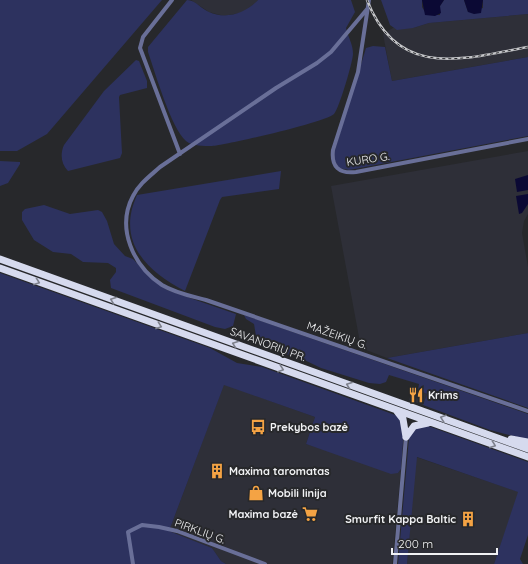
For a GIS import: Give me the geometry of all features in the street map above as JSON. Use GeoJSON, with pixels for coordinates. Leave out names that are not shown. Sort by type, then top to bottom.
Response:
{"type":"FeatureCollection","features":[{"type":"Feature","properties":{"kind":"highway","name":"SAVANORIŲ PR."},"geometry":{"type":"LineString","coordinates":[[0,260],[528,449]]}},
{"type":"Feature","properties":{"kind":"highway","name":"SAVANORIŲ PR."},"geometry":{"type":"LineString","coordinates":[[0,268],[528,457]]}},
{"type":"Feature","properties":{"kind":"highway"},"geometry":{"type":"LineString","coordinates":[[396,410],[403,419],[406,437]]}},
{"type":"Feature","properties":{"kind":"highway"},"geometry":{"type":"LineString","coordinates":[[406,437],[414,426],[430,422]]}},
{"type":"Feature","properties":{"kind":"highway"},"geometry":{"type":"LineString","coordinates":[[479,432],[528,442]]}},
{"type":"Feature","properties":{"kind":"street"},"geometry":{"type":"LineString","coordinates":[[172,0],[143,37],[140,48],[180,154]]}},
{"type":"Feature","properties":{"kind":"street","name":"KURO G."},"geometry":{"type":"LineString","coordinates":[[369,0],[358,72],[333,150],[332,159],[338,169],[347,173],[356,172],[528,138]]}},
{"type":"Feature","properties":{"kind":"street","name":"MAŽEIKIŲ G."},"geometry":{"type":"LineString","coordinates":[[368,8],[331,52],[317,63],[276,88],[180,154],[144,181],[138,188],[129,206],[126,228],[127,238],[133,253],[144,269],[162,285],[175,292],[220,305],[528,411]]}},
{"type":"Feature","properties":{"kind":"street"},"geometry":{"type":"LineString","coordinates":[[395,564],[406,437]]}},
{"type":"Feature","properties":{"kind":"street","name":"PIRKLIŲ G."},"geometry":{"type":"LineString","coordinates":[[133,564],[128,532],[142,525],[176,531],[265,564]]}},
{"type":"Feature","properties":{"kind":"shaded area"},"geometry":{"type":"Polygon","coordinates":[[[0,0],[162,0],[47,134],[17,151],[0,151],[0,0]]]}},
{"type":"Feature","properties":{"kind":"shaded area"},"geometry":{"type":"Polygon","coordinates":[[[187,0],[193,1],[209,12],[229,15],[242,12],[258,0],[351,0],[355,12],[346,28],[353,54],[342,95],[334,114],[327,118],[296,127],[221,145],[198,145],[191,144],[186,141],[180,134],[169,112],[148,52],[148,47],[187,0]]]}},
{"type":"Feature","properties":{"kind":"shaded area"},"geometry":{"type":"Polygon","coordinates":[[[191,0],[258,0],[251,9],[224,16],[209,12],[191,0]]]}},
{"type":"Feature","properties":{"kind":"shaded area"},"geometry":{"type":"Polygon","coordinates":[[[381,0],[422,0],[422,7],[427,15],[440,15],[440,6],[444,0],[464,0],[468,12],[483,8],[483,0],[528,0],[528,14],[429,23],[413,28],[397,30],[390,25],[381,0]]]}},
{"type":"Feature","properties":{"kind":"shaded area"},"geometry":{"type":"Polygon","coordinates":[[[422,0],[444,0],[440,6],[441,13],[435,16],[425,15],[422,0]]]}},
{"type":"Feature","properties":{"kind":"shaded area"},"geometry":{"type":"Polygon","coordinates":[[[464,0],[483,0],[481,13],[474,14],[468,12],[464,0]]]}},
{"type":"Feature","properties":{"kind":"shaded area"},"geometry":{"type":"Polygon","coordinates":[[[528,14],[528,57],[392,81],[383,34],[393,28],[413,28],[429,23],[528,14]]]}},
{"type":"Feature","properties":{"kind":"shaded area"},"geometry":{"type":"Polygon","coordinates":[[[373,46],[385,47],[392,81],[528,57],[528,136],[349,170],[339,168],[335,161],[334,153],[366,48],[373,46]]]}},
{"type":"Feature","properties":{"kind":"shaded area"},"geometry":{"type":"Polygon","coordinates":[[[136,60],[139,61],[147,81],[147,88],[120,95],[119,97],[122,153],[120,158],[68,171],[62,159],[64,145],[104,91],[136,60]]]}},
{"type":"Feature","properties":{"kind":"shaded area"},"geometry":{"type":"Polygon","coordinates":[[[528,151],[528,214],[524,221],[522,233],[528,267],[528,333],[387,358],[361,348],[331,186],[528,151]]]}},
{"type":"Feature","properties":{"kind":"shaded area"},"geometry":{"type":"Polygon","coordinates":[[[0,161],[20,162],[20,164],[8,183],[0,186],[0,161]]]}},
{"type":"Feature","properties":{"kind":"shaded area"},"geometry":{"type":"Polygon","coordinates":[[[281,171],[279,189],[222,197],[185,291],[158,274],[138,253],[130,227],[131,212],[137,195],[281,171]]]}},
{"type":"Feature","properties":{"kind":"shaded area"},"geometry":{"type":"Polygon","coordinates":[[[528,175],[528,190],[517,192],[515,179],[528,175]]]}},
{"type":"Feature","properties":{"kind":"shaded area"},"geometry":{"type":"Polygon","coordinates":[[[528,194],[528,204],[522,213],[519,214],[516,196],[528,194]]]}},
{"type":"Feature","properties":{"kind":"shaded area"},"geometry":{"type":"Polygon","coordinates":[[[44,205],[70,214],[98,210],[102,212],[107,221],[114,244],[125,256],[133,259],[154,281],[167,290],[236,314],[233,326],[225,329],[215,327],[111,288],[110,280],[116,272],[116,268],[108,263],[83,262],[71,254],[53,252],[34,240],[22,220],[22,212],[25,209],[44,205]]]}},
{"type":"Feature","properties":{"kind":"shaded area"},"geometry":{"type":"Polygon","coordinates":[[[0,273],[210,348],[237,363],[262,367],[398,416],[404,429],[401,469],[398,473],[391,474],[306,444],[315,417],[224,385],[169,531],[212,548],[221,561],[226,564],[0,564],[0,273]]]}},
{"type":"Feature","properties":{"kind":"shaded area"},"geometry":{"type":"Polygon","coordinates":[[[244,315],[528,414],[528,440],[490,430],[423,405],[427,394],[418,390],[419,384],[389,375],[386,382],[380,384],[369,383],[321,368],[296,356],[284,354],[275,346],[259,340],[256,336],[254,324],[246,319],[244,315]]]}},
{"type":"Feature","properties":{"kind":"shaded area"},"geometry":{"type":"Polygon","coordinates":[[[528,333],[528,408],[387,358],[528,333]]]}},
{"type":"Feature","properties":{"kind":"shaded area"},"geometry":{"type":"Polygon","coordinates":[[[224,384],[315,417],[306,444],[398,473],[401,469],[392,564],[226,564],[221,561],[212,548],[169,531],[224,384]]]}},
{"type":"Feature","properties":{"kind":"shaded area"},"geometry":{"type":"Polygon","coordinates":[[[413,388],[427,394],[423,405],[409,400],[413,388]]]}},
{"type":"Feature","properties":{"kind":"shaded area"},"geometry":{"type":"Polygon","coordinates":[[[428,426],[528,462],[528,535],[520,559],[523,564],[494,564],[518,492],[417,457],[407,564],[398,564],[409,438],[415,428],[428,426]]]}},
{"type":"Feature","properties":{"kind":"shaded area"},"geometry":{"type":"Polygon","coordinates":[[[416,457],[519,492],[494,564],[407,564],[416,457]]]}},
{"type":"Feature","properties":{"kind":"railway"},"geometry":{"type":"LineString","coordinates":[[367,0],[380,25],[396,43],[414,53],[435,58],[457,58],[480,56],[528,47]]}},
{"type":"Feature","properties":{"kind":"place","name":"Krims"},"geometry":{"type":"Point","coordinates":[416,395]}},
{"type":"Feature","properties":{"kind":"place","name":"Prekybos bazė"},"geometry":{"type":"Point","coordinates":[258,427]}},
{"type":"Feature","properties":{"kind":"place","name":"Maxima taromatas"},"geometry":{"type":"Point","coordinates":[217,471]}},
{"type":"Feature","properties":{"kind":"place","name":"Mobili linija"},"geometry":{"type":"Point","coordinates":[256,493]}},
{"type":"Feature","properties":{"kind":"place","name":"Maxima bazė"},"geometry":{"type":"Point","coordinates":[310,514]}},
{"type":"Feature","properties":{"kind":"place","name":"Smurfit Kappa Baltic"},"geometry":{"type":"Point","coordinates":[468,519]}}]}
